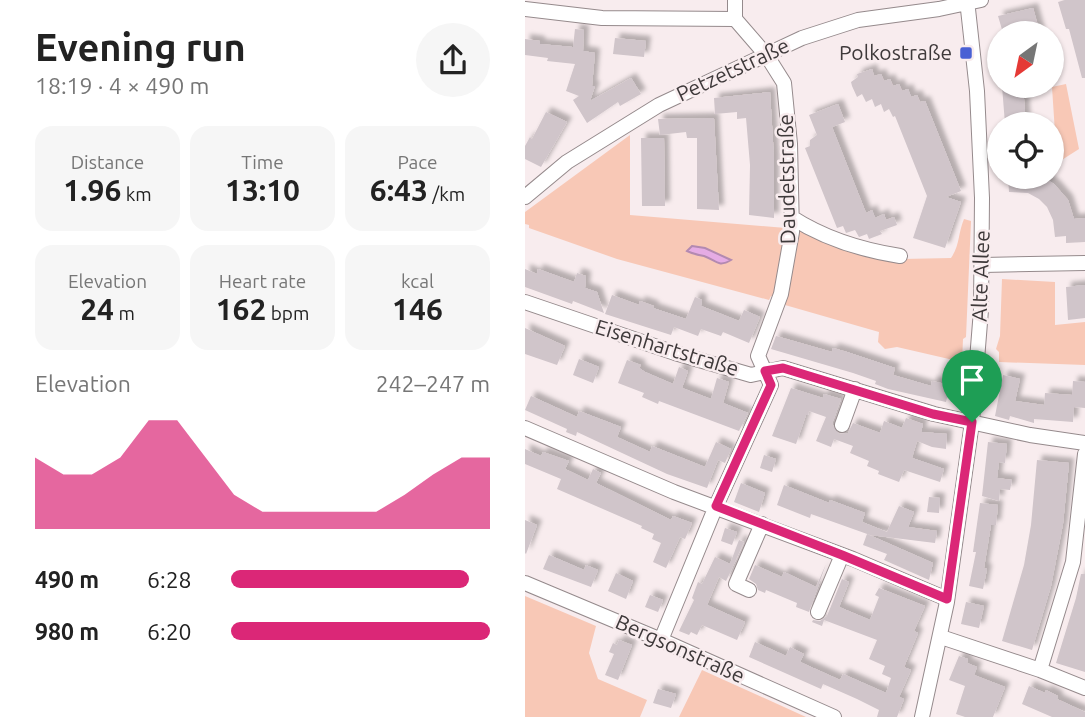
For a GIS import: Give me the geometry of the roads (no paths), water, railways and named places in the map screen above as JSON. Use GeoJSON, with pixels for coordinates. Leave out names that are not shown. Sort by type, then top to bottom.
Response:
{"type":"FeatureCollection","features":[{"type":"Feature","properties":{"kind":"street"},"geometry":{"type":"LineString","coordinates":[[525,9],[602,18],[735,19],[735,0]]}},
{"type":"Feature","properties":{"kind":"street","name":"Petzetstraße"},"geometry":{"type":"LineString","coordinates":[[525,197],[567,162],[659,105],[802,38],[858,20],[971,1]]}},
{"type":"Feature","properties":{"kind":"street","name":"Alte Allee"},"geometry":{"type":"LineString","coordinates":[[922,717],[941,637],[972,422],[983,265],[971,1]]}},
{"type":"Feature","properties":{"kind":"street","name":"Daudetstraße"},"geometry":{"type":"LineString","coordinates":[[661,640],[716,506],[771,385],[758,356],[781,294],[792,232],[790,144],[784,83],[767,56],[735,19]]}},
{"type":"Feature","properties":{"kind":"street"},"geometry":{"type":"LineString","coordinates":[[791,217],[810,229],[845,244],[900,256]]}},
{"type":"Feature","properties":{"kind":"street"},"geometry":{"type":"LineString","coordinates":[[983,265],[1085,263]]}},
{"type":"Feature","properties":{"kind":"street","name":"Eisenhartstraße"},"geometry":{"type":"LineString","coordinates":[[525,302],[675,353],[743,372],[751,374],[783,368],[933,414],[1030,435],[1085,443]]}},
{"type":"Feature","properties":{"kind":"street"},"geometry":{"type":"LineString","coordinates":[[842,425],[855,389]]}},
{"type":"Feature","properties":{"kind":"street"},"geometry":{"type":"LineString","coordinates":[[525,428],[674,492],[842,555],[947,599]]}},
{"type":"Feature","properties":{"kind":"street"},"geometry":{"type":"LineString","coordinates":[[1040,670],[1073,562],[1085,454]]}},
{"type":"Feature","properties":{"kind":"street"},"geometry":{"type":"LineString","coordinates":[[749,590],[736,584],[762,524]]}},
{"type":"Feature","properties":{"kind":"street"},"geometry":{"type":"LineString","coordinates":[[818,612],[842,555]]}},
{"type":"Feature","properties":{"kind":"street","name":"Bergsonstraße"},"geometry":{"type":"LineString","coordinates":[[525,583],[834,717]]}},
{"type":"Feature","properties":{"kind":"street"},"geometry":{"type":"LineString","coordinates":[[941,637],[1085,688]]}},
{"type":"Feature","properties":{"kind":"place","name":"Polkostraße"},"geometry":{"type":"Point","coordinates":[966,53]}}]}
